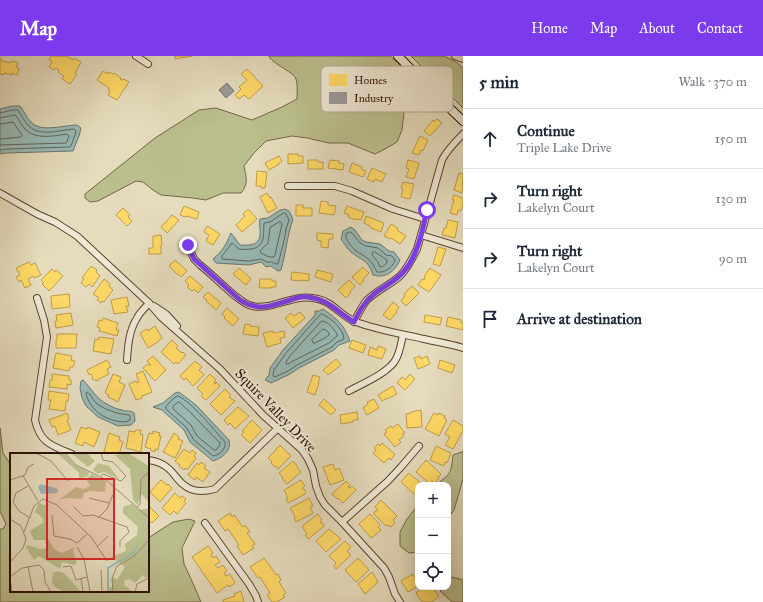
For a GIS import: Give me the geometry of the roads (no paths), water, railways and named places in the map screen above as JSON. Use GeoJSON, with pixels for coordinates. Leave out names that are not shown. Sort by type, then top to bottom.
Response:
{"type":"FeatureCollection","features":[{"type":"Feature","properties":{"kind":"street"},"geometry":{"type":"LineString","coordinates":[[136,56],[148,64]]}},
{"type":"Feature","properties":{"kind":"street"},"geometry":{"type":"LineString","coordinates":[[398,56],[408,66]]}},
{"type":"Feature","properties":{"kind":"street"},"geometry":{"type":"LineString","coordinates":[[455,56],[463,59]]}},
{"type":"Feature","properties":{"kind":"street"},"geometry":{"type":"LineString","coordinates":[[453,111],[463,121]]}},
{"type":"Feature","properties":{"kind":"street"},"geometry":{"type":"LineString","coordinates":[[354,322],[367,301],[395,280],[407,269],[412,261],[417,249],[442,160],[445,154],[463,134]]}},
{"type":"Feature","properties":{"kind":"street"},"geometry":{"type":"LineString","coordinates":[[288,186],[335,186],[352,191],[393,209],[425,219]]}},
{"type":"Feature","properties":{"kind":"street","name":"Squire Valley Drive"},"geometry":{"type":"LineString","coordinates":[[0,193],[78,236],[149,303],[161,317],[220,369],[258,410],[302,450],[313,470],[320,497],[384,568],[400,602]]}},
{"type":"Feature","properties":{"kind":"street"},"geometry":{"type":"LineString","coordinates":[[421,235],[463,248]]}},
{"type":"Feature","properties":{"kind":"street"},"geometry":{"type":"LineString","coordinates":[[188,245],[194,259],[240,300],[250,306],[262,308],[268,307],[299,297],[320,299],[354,322],[403,335],[442,342],[463,348]]}},
{"type":"Feature","properties":{"kind":"street"},"geometry":{"type":"LineString","coordinates":[[37,298],[44,320],[47,337],[35,420],[36,425],[40,435],[51,446],[69,453]]}},
{"type":"Feature","properties":{"kind":"street"},"geometry":{"type":"LineString","coordinates":[[127,360],[129,338],[132,327],[137,317],[149,303]]}},
{"type":"Feature","properties":{"kind":"street"},"geometry":{"type":"LineString","coordinates":[[349,391],[381,374],[394,364],[399,353],[403,335]]}},
{"type":"Feature","properties":{"kind":"street"},"geometry":{"type":"LineString","coordinates":[[149,460],[158,462],[169,469],[184,486],[199,491],[210,490],[214,489],[222,482],[278,428]]}},
{"type":"Feature","properties":{"kind":"street"},"geometry":{"type":"LineString","coordinates":[[342,522],[388,481],[419,446]]}},
{"type":"Feature","properties":{"kind":"street"},"geometry":{"type":"LineString","coordinates":[[205,523],[249,584],[258,602]]}},
{"type":"Feature","properties":{"kind":"water"},"geometry":{"type":"Polygon","coordinates":[[[20,106],[31,122],[41,127],[53,128],[77,125],[81,128],[73,151],[0,154],[0,109],[20,106]]]}},
{"type":"Feature","properties":{"kind":"water"},"geometry":{"type":"Polygon","coordinates":[[[285,209],[289,211],[293,219],[281,270],[278,271],[271,266],[266,267],[261,262],[249,265],[216,263],[213,259],[224,247],[231,233],[240,245],[256,243],[260,238],[260,219],[268,218],[280,210],[285,209]]]}},
{"type":"Feature","properties":{"kind":"water"},"geometry":{"type":"Polygon","coordinates":[[[351,227],[362,240],[380,244],[389,251],[394,252],[400,260],[396,268],[386,275],[373,275],[367,263],[350,251],[341,239],[343,231],[351,227]]]}},
{"type":"Feature","properties":{"kind":"water"},"geometry":{"type":"Polygon","coordinates":[[[323,309],[340,322],[350,341],[339,345],[334,350],[271,383],[265,380],[269,375],[270,368],[283,350],[315,315],[315,311],[323,309]]]}},
{"type":"Feature","properties":{"kind":"water"},"geometry":{"type":"Polygon","coordinates":[[[83,380],[103,402],[124,411],[134,413],[135,421],[131,425],[118,426],[98,417],[86,406],[82,398],[80,388],[81,381],[83,380]]]}},
{"type":"Feature","properties":{"kind":"water"},"geometry":{"type":"Polygon","coordinates":[[[179,392],[196,405],[229,440],[230,444],[226,454],[213,461],[190,442],[184,430],[162,410],[153,407],[163,403],[175,393],[179,392]]]}}]}
